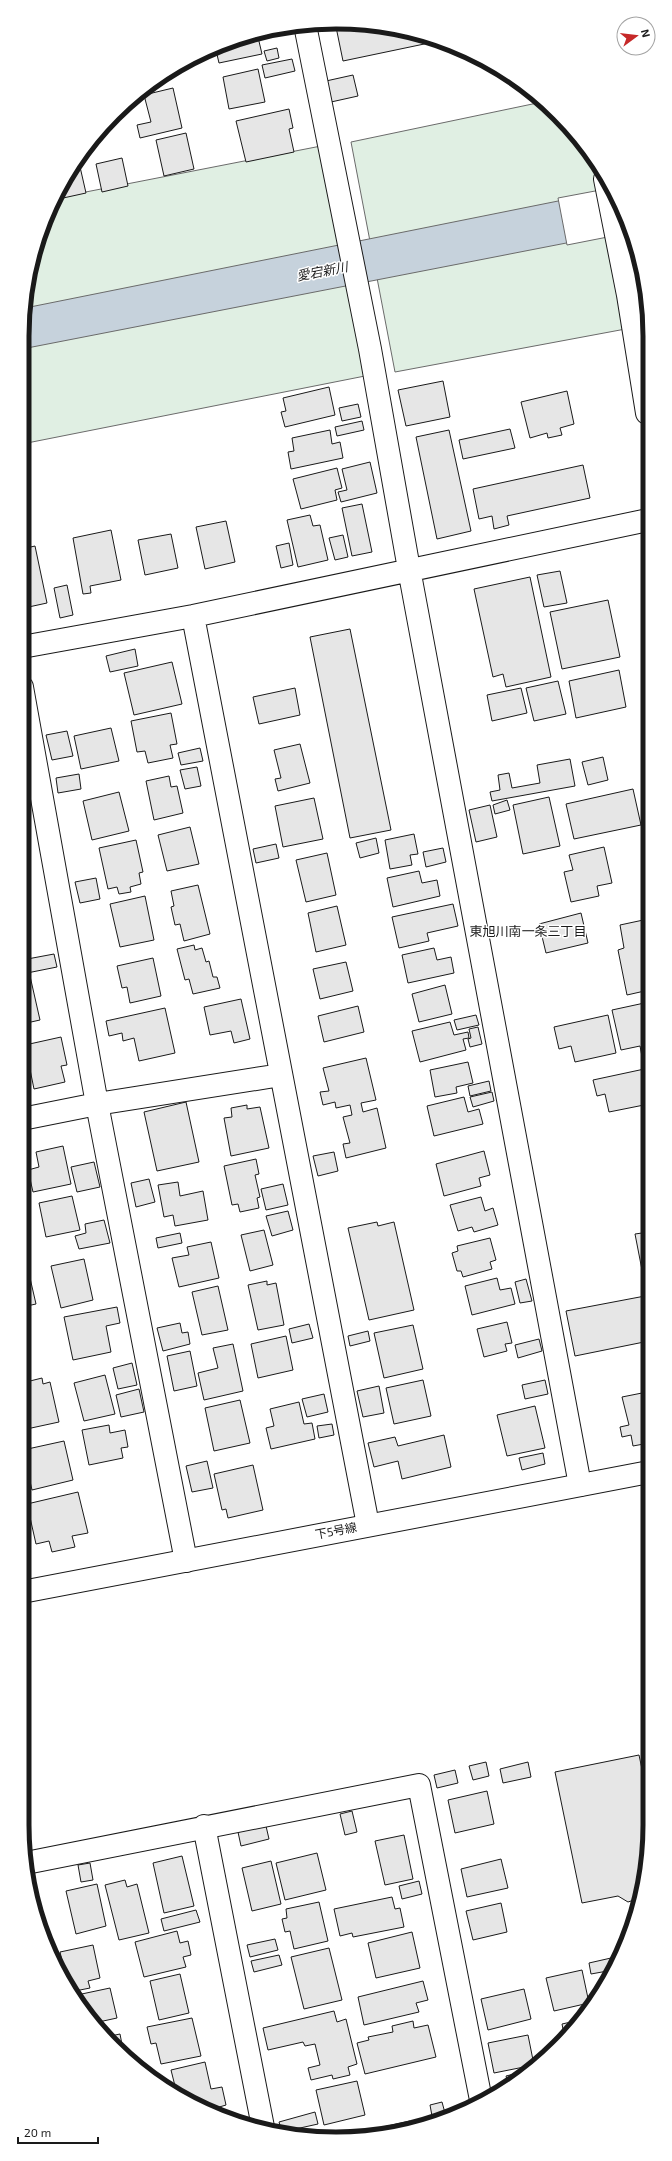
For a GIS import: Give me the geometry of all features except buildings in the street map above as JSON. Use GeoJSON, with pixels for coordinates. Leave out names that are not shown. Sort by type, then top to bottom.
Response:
{"type":"FeatureCollection","features":[{"type":"Feature","properties":{"kind":"street"},"geometry":{"type":"LineString","coordinates":[[306,31],[370,349],[409,569],[580,1486]]}},
{"type":"Feature","properties":{"kind":"street"},"geometry":{"type":"LineString","coordinates":[[608,194],[643,384]]}},
{"type":"Feature","properties":{"kind":"street"},"geometry":{"type":"LineString","coordinates":[[29,646],[193,616],[409,569],[643,521]]}},
{"type":"Feature","properties":{"kind":"street"},"geometry":{"type":"LineString","coordinates":[[193,616],[368,1525]]}},
{"type":"Feature","properties":{"kind":"street"},"geometry":{"type":"LineString","coordinates":[[29,725],[98,1104],[186,1561]]}},
{"type":"Feature","properties":{"kind":"street"},"geometry":{"type":"LineString","coordinates":[[29,1118],[98,1104],[281,1075]]}},
{"type":"Feature","properties":{"kind":"street","name":"下5号線"},"geometry":{"type":"LineString","coordinates":[[29,1591],[643,1473]]}},
{"type":"Feature","properties":{"kind":"street"},"geometry":{"type":"LineString","coordinates":[[32,1862],[204,1826],[419,1785],[480,2096]]}},
{"type":"Feature","properties":{"kind":"street"},"geometry":{"type":"LineString","coordinates":[[204,1826],[262,2123]]}},
{"type":"Feature","properties":{"kind":"green space"},"geometry":{"type":"Polygon","coordinates":[[[536,103],[553,119],[580,149],[611,200],[627,237],[633,257],[640,296],[642,326],[395,372],[351,142],[536,103]]]}},
{"type":"Feature","properties":{"kind":"green space"},"geometry":{"type":"Polygon","coordinates":[[[321,146],[370,375],[29,443],[29,336],[32,296],[39,257],[45,237],[63,196],[321,146]]]}},
{"type":"Feature","properties":{"kind":"water","name":"愛宕新川"},"geometry":{"type":"Polygon","coordinates":[[[606,191],[625,232],[29,348],[31,307],[606,191]]]}},
{"type":"Feature","properties":{"kind":"pier"},"geometry":{"type":"Polygon","coordinates":[[[605,189],[626,233],[567,245],[558,198],[605,189]]]}},
{"type":"Feature","properties":{"kind":"district","name":"東旭川南一条三丁目"},"geometry":{"type":"Point","coordinates":[528,931]}}]}
